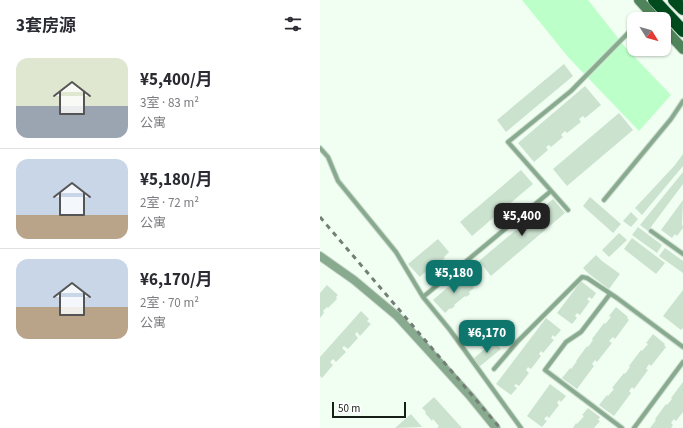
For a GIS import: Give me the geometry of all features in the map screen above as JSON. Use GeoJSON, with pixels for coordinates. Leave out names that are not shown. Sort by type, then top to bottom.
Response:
{"type":"FeatureCollection","features":[{"type":"Feature","properties":{"kind":"highway"},"geometry":{"type":"LineString","coordinates":[[654,0],[683,31]]}},
{"type":"Feature","properties":{"kind":"highway"},"geometry":{"type":"LineString","coordinates":[[674,0],[683,9]]}},
{"type":"Feature","properties":{"kind":"street"},"geometry":{"type":"LineString","coordinates":[[639,0],[646,12]]}},
{"type":"Feature","properties":{"kind":"street"},"geometry":{"type":"LineString","coordinates":[[671,36],[683,49]]}},
{"type":"Feature","properties":{"kind":"street"},"geometry":{"type":"LineString","coordinates":[[320,256],[354,280],[397,316],[470,396],[496,428]]}},
{"type":"Feature","properties":{"kind":"lane"},"geometry":{"type":"LineString","coordinates":[[568,210],[508,142],[571,91],[627,34]]}},
{"type":"Feature","properties":{"kind":"lane"},"geometry":{"type":"LineString","coordinates":[[604,200],[671,119],[683,101]]}},
{"type":"Feature","properties":{"kind":"lane"},"geometry":{"type":"LineString","coordinates":[[320,148],[328,157],[338,181],[396,252],[423,297],[450,330],[521,428]]}},
{"type":"Feature","properties":{"kind":"lane"},"geometry":{"type":"LineString","coordinates":[[423,297],[551,190]]}},
{"type":"Feature","properties":{"kind":"lane"},"geometry":{"type":"LineString","coordinates":[[651,231],[683,254]]}},
{"type":"Feature","properties":{"kind":"lane"},"geometry":{"type":"LineString","coordinates":[[494,368],[518,341],[582,277],[587,278],[683,347]]}},
{"type":"Feature","properties":{"kind":"lane"},"geometry":{"type":"LineString","coordinates":[[610,294],[581,332],[566,342],[545,370],[622,428]]}},
{"type":"Feature","properties":{"kind":"lane"},"geometry":{"type":"LineString","coordinates":[[634,428],[683,362]]}},
{"type":"Feature","properties":{"kind":"green space"},"geometry":{"type":"Polygon","coordinates":[[[522,0],[588,0],[627,49],[627,56],[634,56],[671,95],[639,131],[568,57],[522,0]]]}},
{"type":"Feature","properties":{"kind":"building"},"geometry":{"type":"Polygon","coordinates":[[[564,64],[573,76],[506,132],[497,120],[564,64]]]}},
{"type":"Feature","properties":{"kind":"building"},"geometry":{"type":"Polygon","coordinates":[[[585,86],[601,105],[585,118],[583,116],[579,119],[581,122],[567,133],[565,131],[561,135],[563,137],[551,147],[549,145],[546,147],[548,150],[534,162],[518,143],[585,86]]]}},
{"type":"Feature","properties":{"kind":"building"},"geometry":{"type":"Polygon","coordinates":[[[619,113],[633,130],[567,186],[553,169],[619,113]]]}},
{"type":"Feature","properties":{"kind":"building"},"geometry":{"type":"Polygon","coordinates":[[[683,154],[683,166],[642,215],[635,208],[675,165],[683,154]]]}},
{"type":"Feature","properties":{"kind":"building"},"geometry":{"type":"Polygon","coordinates":[[[521,170],[533,184],[472,236],[460,222],[521,170]]]}},
{"type":"Feature","properties":{"kind":"building"},"geometry":{"type":"Polygon","coordinates":[[[683,172],[683,184],[648,231],[640,225],[683,172]]]}},
{"type":"Feature","properties":{"kind":"building"},"geometry":{"type":"Polygon","coordinates":[[[590,197],[621,224],[613,233],[583,206],[590,197]]]}},
{"type":"Feature","properties":{"kind":"building"},"geometry":{"type":"Polygon","coordinates":[[[553,199],[565,213],[491,276],[479,261],[553,199]]]}},
{"type":"Feature","properties":{"kind":"building"},"geometry":{"type":"Polygon","coordinates":[[[683,200],[683,228],[677,236],[675,234],[672,238],[661,230],[683,200]]]}},
{"type":"Feature","properties":{"kind":"building"},"geometry":{"type":"Polygon","coordinates":[[[631,212],[638,219],[631,227],[623,221],[631,212]]]}},
{"type":"Feature","properties":{"kind":"building"},"geometry":{"type":"Polygon","coordinates":[[[638,227],[662,245],[657,253],[632,235],[638,227]]]}},
{"type":"Feature","properties":{"kind":"building"},"geometry":{"type":"Polygon","coordinates":[[[619,233],[627,240],[609,257],[602,250],[619,233]]]}},
{"type":"Feature","properties":{"kind":"building"},"geometry":{"type":"Polygon","coordinates":[[[632,238],[665,263],[656,274],[624,249],[632,238]]]}},
{"type":"Feature","properties":{"kind":"building"},"geometry":{"type":"Polygon","coordinates":[[[438,239],[449,252],[444,257],[445,258],[441,261],[440,260],[429,269],[430,270],[426,274],[425,272],[420,277],[408,264],[438,239]]]}},
{"type":"Feature","properties":{"kind":"building"},"geometry":{"type":"Polygon","coordinates":[[[665,248],[683,261],[683,273],[659,256],[665,248]]]}},
{"type":"Feature","properties":{"kind":"building"},"geometry":{"type":"Polygon","coordinates":[[[596,255],[620,274],[609,289],[583,268],[596,255]]]}},
{"type":"Feature","properties":{"kind":"building"},"geometry":{"type":"Polygon","coordinates":[[[463,274],[474,288],[469,292],[470,294],[466,297],[465,296],[445,313],[433,300],[463,274]]]}},
{"type":"Feature","properties":{"kind":"building"},"geometry":{"type":"Polygon","coordinates":[[[581,281],[596,293],[592,299],[589,297],[587,300],[590,301],[580,315],[577,313],[575,316],[577,318],[572,324],[557,313],[581,281]]]}},
{"type":"Feature","properties":{"kind":"building"},"geometry":{"type":"Polygon","coordinates":[[[327,285],[338,295],[336,297],[337,299],[323,311],[324,313],[320,318],[320,293],[327,285]]]}},
{"type":"Feature","properties":{"kind":"building"},"geometry":{"type":"Polygon","coordinates":[[[683,290],[683,328],[681,330],[663,316],[683,290]]]}},
{"type":"Feature","properties":{"kind":"building"},"geometry":{"type":"Polygon","coordinates":[[[616,307],[628,317],[627,318],[629,320],[615,339],[613,337],[609,341],[612,343],[597,362],[595,360],[592,364],[594,366],[577,389],[562,378],[570,368],[571,369],[587,346],[588,347],[604,323],[605,324],[611,317],[609,316],[616,307]]]}},
{"type":"Feature","properties":{"kind":"building"},"geometry":{"type":"Polygon","coordinates":[[[361,311],[369,319],[367,321],[371,324],[360,336],[357,332],[355,334],[358,338],[348,349],[344,346],[342,348],[346,352],[336,362],[333,359],[330,362],[333,365],[322,378],[320,376],[320,357],[361,311]]]}},
{"type":"Feature","properties":{"kind":"building"},"geometry":{"type":"Polygon","coordinates":[[[546,318],[561,330],[555,337],[553,335],[551,338],[554,340],[543,353],[541,351],[539,354],[541,356],[531,369],[528,367],[526,370],[529,373],[519,386],[516,384],[514,386],[517,388],[511,395],[496,384],[546,318]]]}},
{"type":"Feature","properties":{"kind":"building"},"geometry":{"type":"Polygon","coordinates":[[[653,334],[665,344],[664,345],[666,347],[651,366],[649,364],[646,369],[648,370],[634,389],[632,387],[629,391],[631,393],[614,416],[599,405],[614,389],[612,388],[624,373],[625,374],[641,350],[642,351],[648,344],[646,343],[653,334]]]}},
{"type":"Feature","properties":{"kind":"building"},"geometry":{"type":"Polygon","coordinates":[[[494,341],[501,349],[479,367],[473,359],[494,341]]]}},
{"type":"Feature","properties":{"kind":"building"},"geometry":{"type":"Polygon","coordinates":[[[683,382],[683,412],[676,421],[674,419],[671,423],[673,425],[671,428],[650,428],[656,420],[655,419],[666,404],[667,405],[672,399],[671,398],[683,382]]]}},
{"type":"Feature","properties":{"kind":"building"},"geometry":{"type":"Polygon","coordinates":[[[550,384],[566,396],[561,402],[559,400],[557,403],[559,405],[549,418],[547,416],[544,419],[547,421],[542,427],[527,416],[550,384]]]}},
{"type":"Feature","properties":{"kind":"building"},"geometry":{"type":"Polygon","coordinates":[[[434,397],[462,428],[437,428],[439,426],[433,419],[432,421],[422,408],[434,397]]]}},
{"type":"Feature","properties":{"kind":"building"},"geometry":{"type":"Polygon","coordinates":[[[588,408],[600,417],[598,420],[600,421],[594,428],[573,428],[584,416],[582,415],[588,408]]]}},
{"type":"Feature","properties":{"kind":"building"},"geometry":{"type":"Polygon","coordinates":[[[411,414],[422,427],[395,428],[411,414]]]}},
{"type":"Feature","properties":{"kind":"railway"},"geometry":{"type":"LineString","coordinates":[[320,217],[500,428]]}}]}
